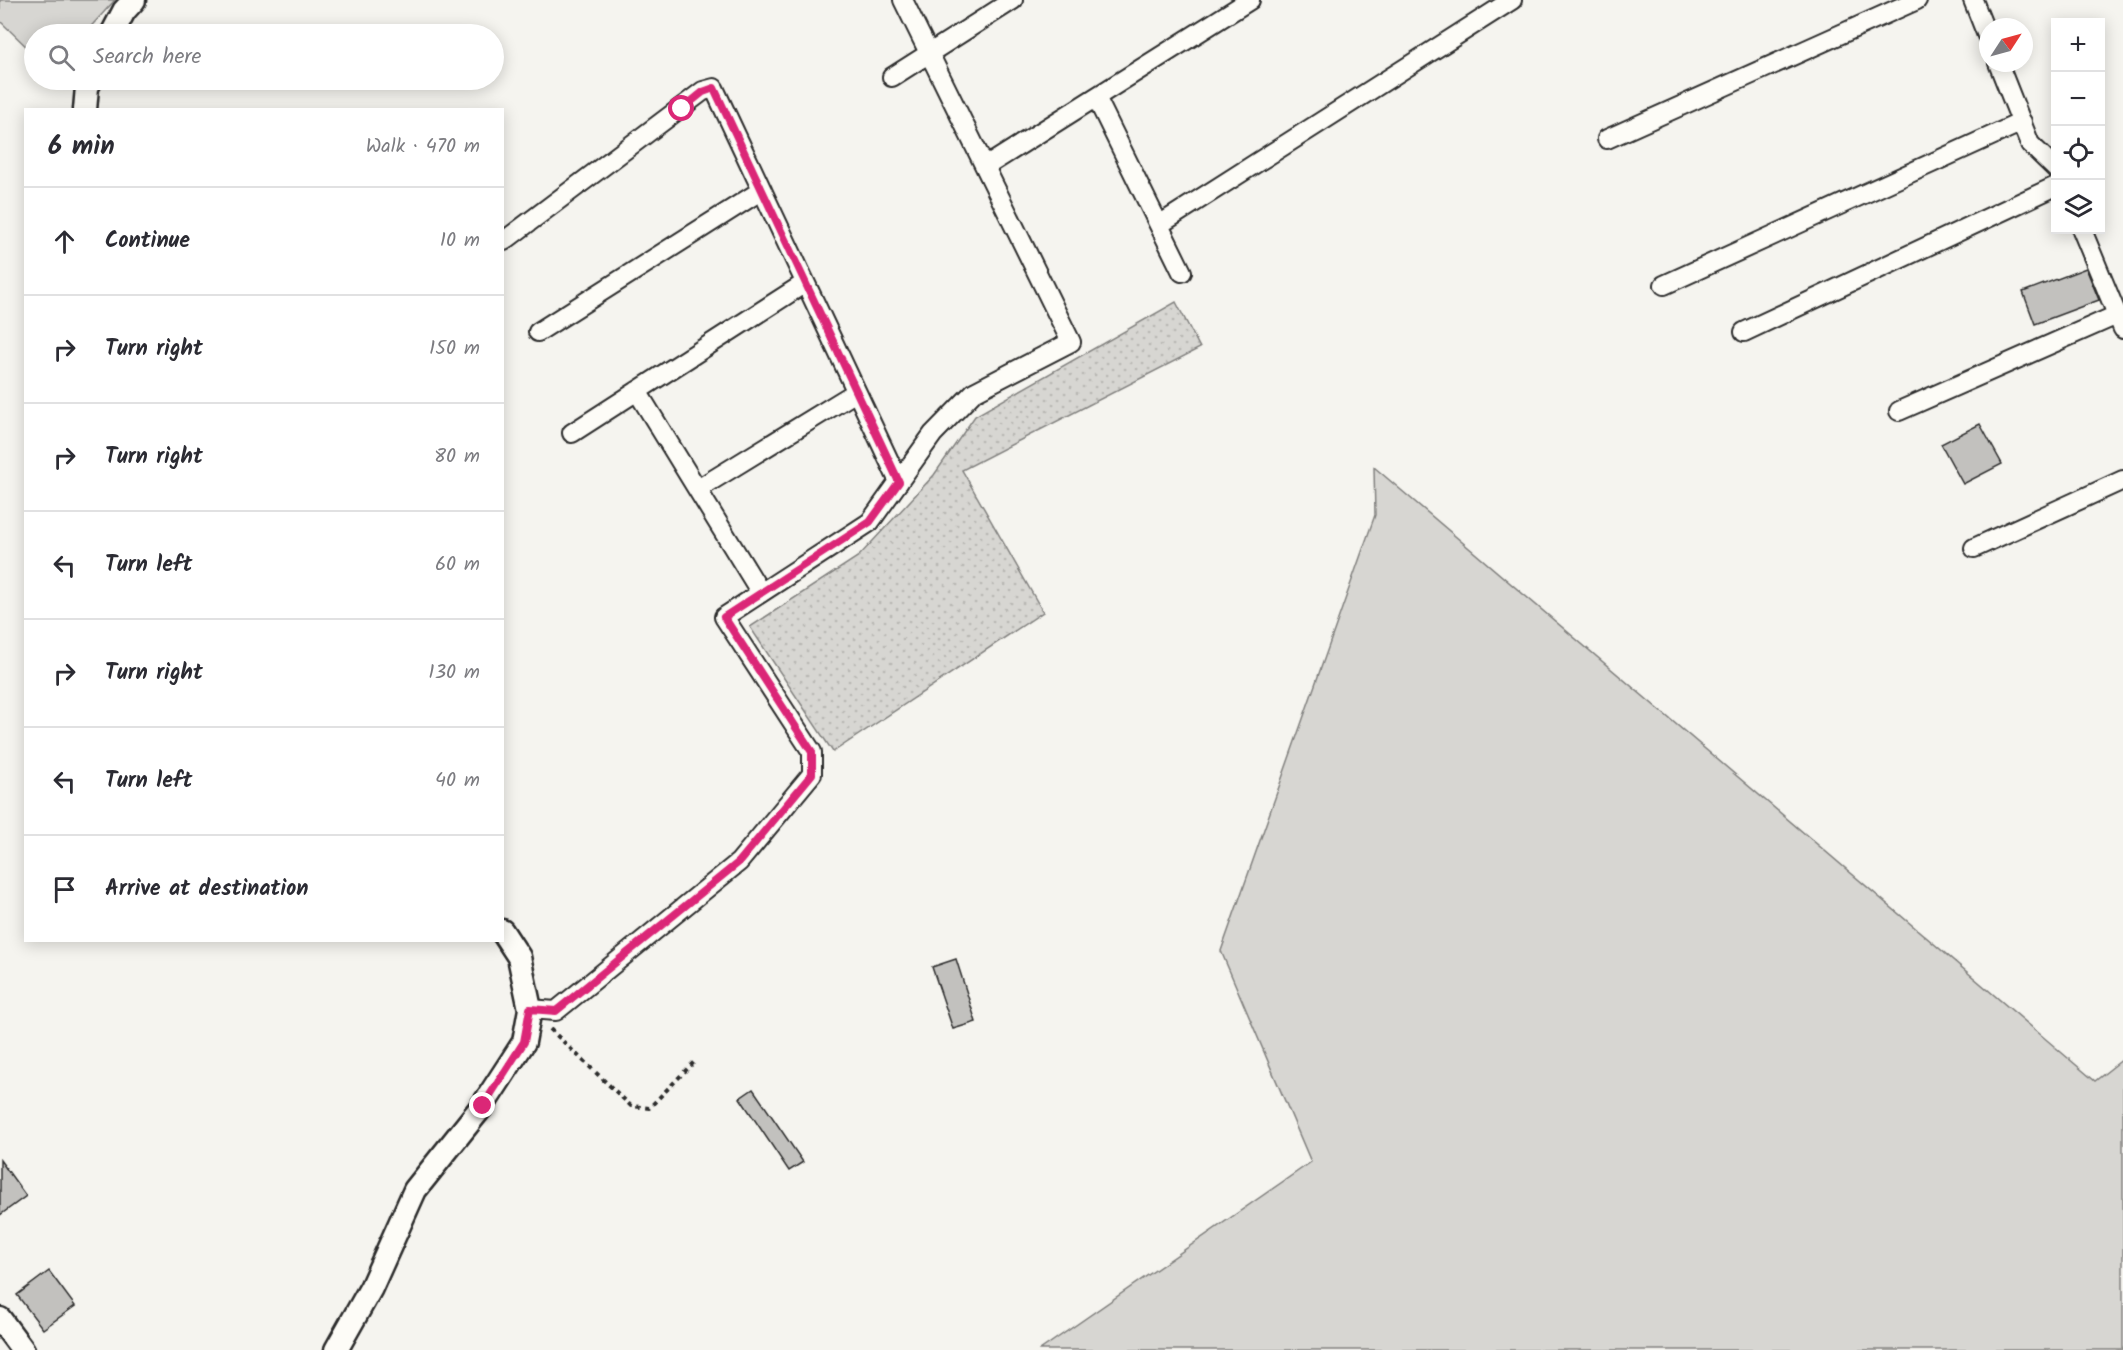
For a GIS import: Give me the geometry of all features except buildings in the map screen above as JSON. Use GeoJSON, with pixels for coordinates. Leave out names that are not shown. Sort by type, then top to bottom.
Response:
{"type":"FeatureCollection","features":[{"type":"Feature","properties":{"kind":"street"},"geometry":{"type":"LineString","coordinates":[[117,24],[124,11],[134,0]]}},
{"type":"Feature","properties":{"kind":"street"},"geometry":{"type":"LineString","coordinates":[[530,1009],[556,1011],[739,862],[812,774],[812,752],[724,617],[870,522],[933,434],[974,392],[1071,342],[903,0]]}},
{"type":"Feature","properties":{"kind":"street"},"geometry":{"type":"LineString","coordinates":[[892,77],[1013,0]]}},
{"type":"Feature","properties":{"kind":"street"},"geometry":{"type":"LineString","coordinates":[[985,167],[1250,0]]}},
{"type":"Feature","properties":{"kind":"street"},"geometry":{"type":"LineString","coordinates":[[1159,225],[1512,0]]}},
{"type":"Feature","properties":{"kind":"street"},"geometry":{"type":"LineString","coordinates":[[1607,139],[1917,0]]}},
{"type":"Feature","properties":{"kind":"street"},"geometry":{"type":"LineString","coordinates":[[1973,0],[1980,18]]}},
{"type":"Feature","properties":{"kind":"street"},"geometry":{"type":"LineString","coordinates":[[2002,72],[2030,144],[2051,165]]}},
{"type":"Feature","properties":{"kind":"street"},"geometry":{"type":"LineString","coordinates":[[504,241],[703,92],[714,88],[899,482]]}},
{"type":"Feature","properties":{"kind":"street"},"geometry":{"type":"LineString","coordinates":[[85,108],[87,90]]}},
{"type":"Feature","properties":{"kind":"street"},"geometry":{"type":"LineString","coordinates":[[1096,97],[1182,272]]}},
{"type":"Feature","properties":{"kind":"street"},"geometry":{"type":"LineString","coordinates":[[1664,285],[2022,122]]}},
{"type":"Feature","properties":{"kind":"street"},"geometry":{"type":"LineString","coordinates":[[1744,332],[2051,188]]}},
{"type":"Feature","properties":{"kind":"street"},"geometry":{"type":"LineString","coordinates":[[538,332],[762,190]]}},
{"type":"Feature","properties":{"kind":"street"},"geometry":{"type":"LineString","coordinates":[[1899,411],[2120,322],[2084,234]]}},
{"type":"Feature","properties":{"kind":"street"},"geometry":{"type":"LineString","coordinates":[[572,433],[805,283]]}},
{"type":"Feature","properties":{"kind":"street"},"geometry":{"type":"LineString","coordinates":[[638,391],[761,593]]}},
{"type":"Feature","properties":{"kind":"street"},"geometry":{"type":"LineString","coordinates":[[698,489],[856,392]]}},
{"type":"Feature","properties":{"kind":"street"},"geometry":{"type":"LineString","coordinates":[[1974,548],[2123,480]]}},
{"type":"Feature","properties":{"kind":"street"},"geometry":{"type":"LineString","coordinates":[[336,1350],[371,1288],[415,1190],[483,1106],[524,1042],[530,1009],[519,957],[504,933]]}},
{"type":"Feature","properties":{"kind":"street"},"geometry":{"type":"LineString","coordinates":[[0,1319],[23,1350]]}},
{"type":"Feature","properties":{"kind":"path"},"geometry":{"type":"LineString","coordinates":[[530,1009],[631,1106],[649,1108],[696,1060]]}},
{"type":"Feature","properties":{"kind":"shaded area"},"geometry":{"type":"Polygon","coordinates":[[[0,0],[115,0],[93,24],[24,24],[24,44],[0,21],[0,0]]]}},
{"type":"Feature","properties":{"kind":"shaded area"},"geometry":{"type":"Polygon","coordinates":[[[1176,302],[1200,348],[962,470],[1043,612],[833,752],[750,627],[859,556],[934,475],[975,416],[1176,302]]]}},
{"type":"Feature","properties":{"kind":"shaded area"},"geometry":{"type":"Polygon","coordinates":[[[1374,467],[2095,1081],[2123,1059],[2123,1350],[1040,1350],[1311,1162],[1221,951],[1375,515],[1374,467]]]}},
{"type":"Feature","properties":{"kind":"route"},"geometry":{"type":"LineString","coordinates":[[483,1106],[524,1042],[530,1009],[556,1011],[739,862],[812,774],[812,752],[724,617],[870,522],[899,482],[714,88],[703,92],[682,109]]}}]}
